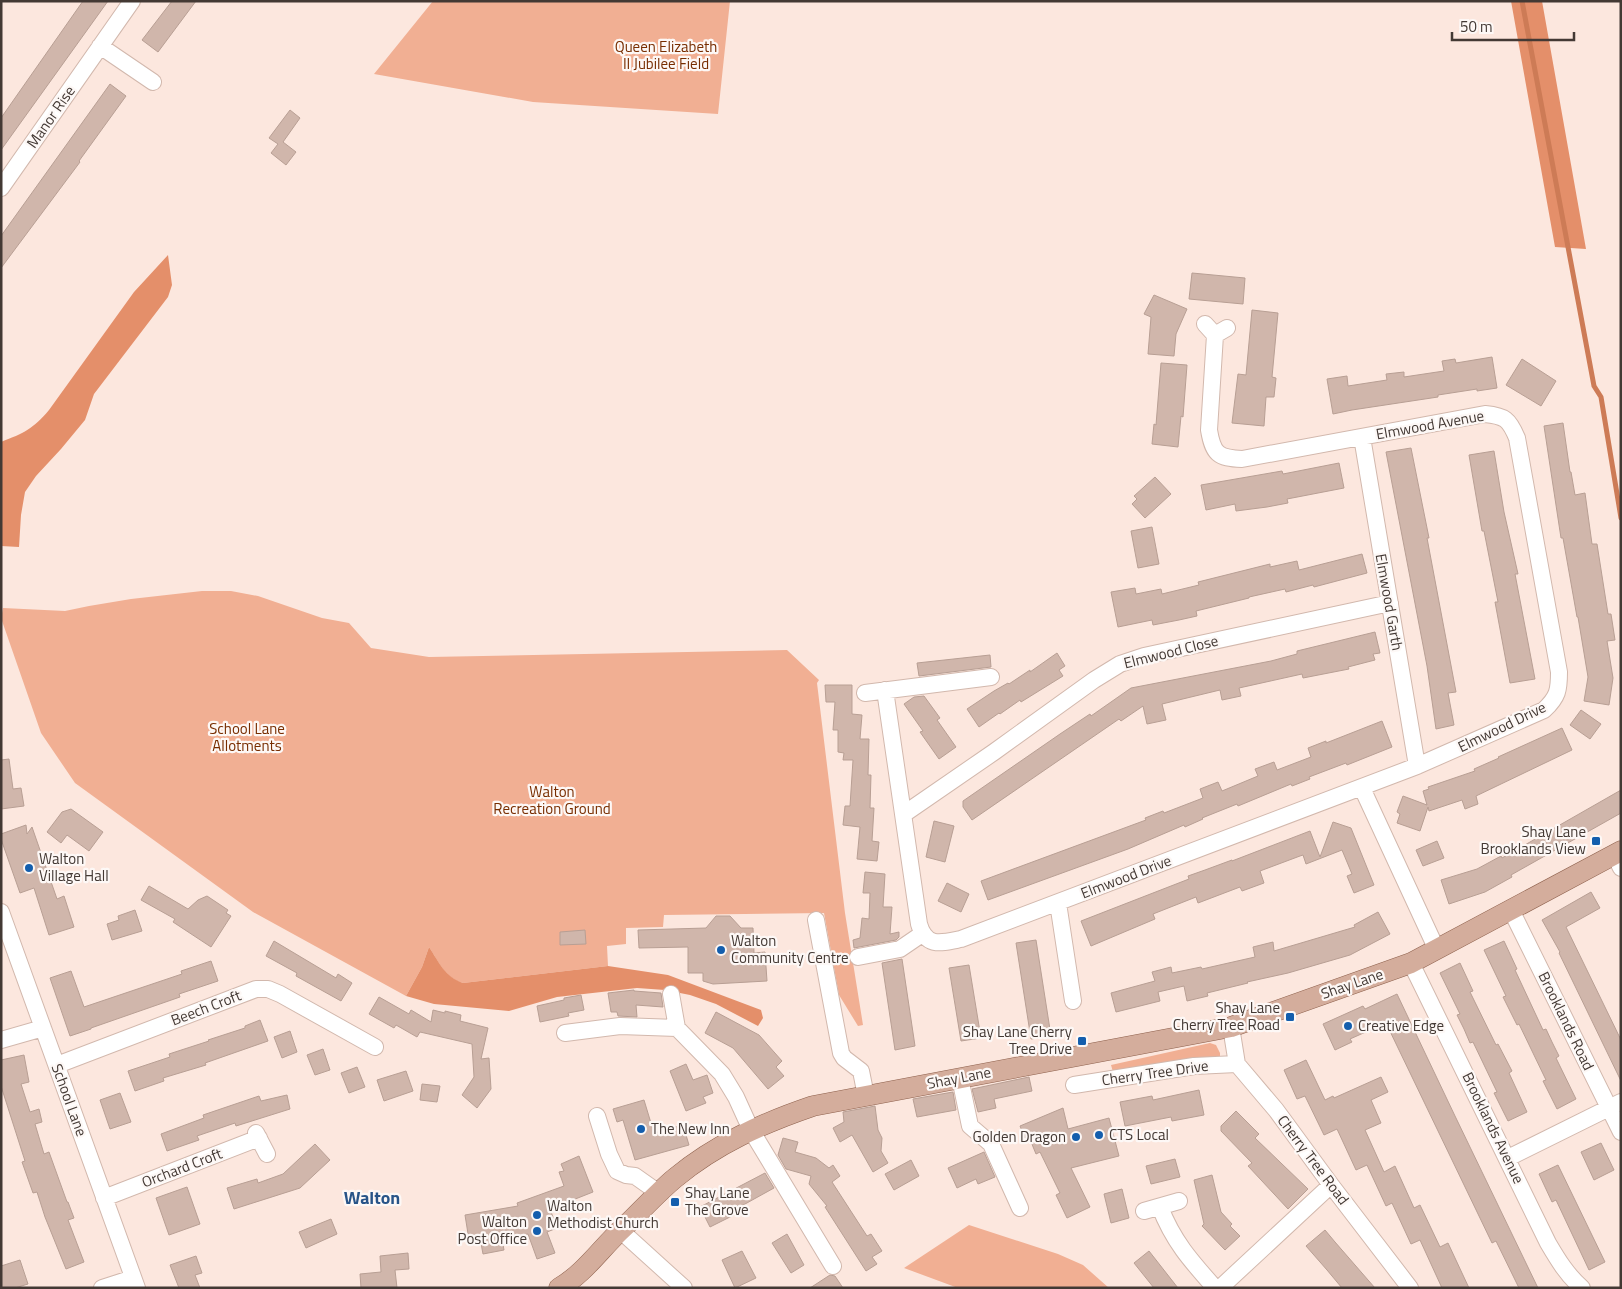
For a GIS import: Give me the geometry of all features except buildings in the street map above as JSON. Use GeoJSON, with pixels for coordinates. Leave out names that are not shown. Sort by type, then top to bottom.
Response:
{"type":"FeatureCollection","features":[{"type":"Feature","properties":{"kind":"main road","name":"Shay Lane"},"geometry":{"type":"LineString","coordinates":[[559,1288],[582,1271],[620,1230],[674,1179],[702,1157],[751,1130],[813,1106],[1231,1027],[1411,963],[1511,910],[1619,858]]}},
{"type":"Feature","properties":{"kind":"street","name":"Manor Rise"},"geometry":{"type":"LineString","coordinates":[[1,188],[132,1]]}},
{"type":"Feature","properties":{"kind":"street"},"geometry":{"type":"LineString","coordinates":[[100,46],[154,82]]}},
{"type":"Feature","properties":{"kind":"street","name":"Elmwood Avenue"},"geometry":{"type":"LineString","coordinates":[[1216,329],[1209,430],[1211,444],[1218,454],[1226,458],[1242,458],[1485,414],[1501,416],[1512,424],[1518,438],[1559,672],[1559,687],[1554,700]]}},
{"type":"Feature","properties":{"kind":"street","name":"Elmwood Garth"},"geometry":{"type":"LineString","coordinates":[[1362,437],[1417,766]]}},
{"type":"Feature","properties":{"kind":"street","name":"Elmwood Close"},"geometry":{"type":"LineString","coordinates":[[904,814],[1094,680],[1120,664],[1144,656],[1390,604]]}},
{"type":"Feature","properties":{"kind":"street"},"geometry":{"type":"LineString","coordinates":[[865,693],[991,677]]}},
{"type":"Feature","properties":{"kind":"street"},"geometry":{"type":"LineString","coordinates":[[858,957],[900,949],[922,934],[885,690]]}},
{"type":"Feature","properties":{"kind":"street","name":"Elmwood Drive"},"geometry":{"type":"LineString","coordinates":[[922,934],[926,938],[938,942],[961,939],[1417,766],[1544,710],[1554,700]]}},
{"type":"Feature","properties":{"kind":"street"},"geometry":{"type":"LineString","coordinates":[[1362,788],[1437,950]]}},
{"type":"Feature","properties":{"kind":"street"},"geometry":{"type":"LineString","coordinates":[[1058,903],[1073,1001]]}},
{"type":"Feature","properties":{"kind":"street","name":"Brooklands Road"},"geometry":{"type":"LineString","coordinates":[[1511,910],[1615,1105],[1621,1132]]}},
{"type":"Feature","properties":{"kind":"street","name":"School Lane"},"geometry":{"type":"LineString","coordinates":[[1,912],[135,1283]]}},
{"type":"Feature","properties":{"kind":"street"},"geometry":{"type":"LineString","coordinates":[[816,920],[841,1053],[844,1058],[861,1071],[866,1096]]}},
{"type":"Feature","properties":{"kind":"street","name":"Brooklands Avenue"},"geometry":{"type":"LineString","coordinates":[[1411,963],[1559,1263],[1572,1280],[1582,1288]]}},
{"type":"Feature","properties":{"kind":"street","name":"Beech Croft"},"geometry":{"type":"LineString","coordinates":[[56,1065],[256,989],[268,989],[280,994],[348,1038],[375,1047]]}},
{"type":"Feature","properties":{"kind":"street"},"geometry":{"type":"LineString","coordinates":[[671,994],[677,1028],[722,1074],[736,1097],[751,1130],[833,1266]]}},
{"type":"Feature","properties":{"kind":"street"},"geometry":{"type":"LineString","coordinates":[[565,1033],[620,1026],[677,1028]]}},
{"type":"Feature","properties":{"kind":"street","name":"Cherry Tree Road"},"geometry":{"type":"LineString","coordinates":[[1231,1027],[1238,1064],[1276,1110],[1410,1288]]}},
{"type":"Feature","properties":{"kind":"street"},"geometry":{"type":"LineString","coordinates":[[1,1040],[43,1028]]}},
{"type":"Feature","properties":{"kind":"street","name":"Cherry Tree Drive"},"geometry":{"type":"LineString","coordinates":[[1074,1085],[1194,1066],[1238,1064]]}},
{"type":"Feature","properties":{"kind":"street"},"geometry":{"type":"LineString","coordinates":[[960,1078],[970,1126],[991,1144],[1020,1208]]}},
{"type":"Feature","properties":{"kind":"street"},"geometry":{"type":"LineString","coordinates":[[1508,1158],[1615,1105]]}},
{"type":"Feature","properties":{"kind":"street"},"geometry":{"type":"LineString","coordinates":[[597,1116],[609,1154],[617,1171],[635,1176],[659,1193]]}},
{"type":"Feature","properties":{"kind":"street","name":"Orchard Croft"},"geometry":{"type":"LineString","coordinates":[[104,1198],[258,1136],[267,1154]]}},
{"type":"Feature","properties":{"kind":"street"},"geometry":{"type":"LineString","coordinates":[[1220,1288],[1331,1185]]}},
{"type":"Feature","properties":{"kind":"street"},"geometry":{"type":"LineString","coordinates":[[1180,1201],[1152,1209],[1182,1250],[1215,1288]]}},
{"type":"Feature","properties":{"kind":"street"},"geometry":{"type":"LineString","coordinates":[[620,1230],[684,1288]]}},
{"type":"Feature","properties":{"kind":"street"},"geometry":{"type":"LineString","coordinates":[[102,1288],[135,1283]]}},
{"type":"Feature","properties":{"kind":"green space","name":"Queen Elizabeth II Jubilee Field"},"geometry":{"type":"Polygon","coordinates":[[[433,1],[730,1],[718,114],[533,102],[374,74],[433,1]]]}},
{"type":"Feature","properties":{"kind":"green space"},"geometry":{"type":"Polygon","coordinates":[[[202,591],[231,591],[258,596],[322,618],[349,623],[371,648],[429,657],[787,650],[819,680],[817,683],[845,913],[863,1025],[858,1026],[839,995],[824,913],[664,915],[663,927],[626,928],[626,944],[607,946],[608,966],[463,983],[447,973],[429,947],[422,967],[406,996],[253,912],[75,783],[41,733],[1,618],[3,608],[65,611],[131,599],[202,591]]]}},
{"type":"Feature","properties":{"kind":"green space"},"geometry":{"type":"Polygon","coordinates":[[[1210,1043],[1216,1045],[1220,1058],[1113,1072],[1111,1065],[1210,1043]]]}},
{"type":"Feature","properties":{"kind":"green space"},"geometry":{"type":"Polygon","coordinates":[[[969,1225],[1058,1254],[1083,1265],[1109,1288],[958,1288],[904,1268],[969,1225]]]}},
{"type":"Feature","properties":{"kind":"shaded area"},"geometry":{"type":"Polygon","coordinates":[[[1511,1],[1542,1],[1586,249],[1555,247],[1511,1]]]}},
{"type":"Feature","properties":{"kind":"shaded area"},"geometry":{"type":"Polygon","coordinates":[[[168,255],[172,285],[168,297],[94,394],[85,420],[36,476],[25,492],[19,547],[1,546],[1,442],[28,430],[49,410],[134,292],[168,255]]]}},
{"type":"Feature","properties":{"kind":"shaded area"},"geometry":{"type":"Polygon","coordinates":[[[429,947],[447,973],[463,983],[608,966],[668,975],[761,1010],[763,1018],[758,1026],[716,1004],[690,995],[665,990],[637,988],[557,997],[509,1011],[434,1004],[406,996],[422,967],[429,947]]]}},
{"type":"Feature","properties":{"kind":"waterway"},"geometry":{"type":"LineString","coordinates":[[1522,1],[1594,386],[1601,397],[1621,518]]}},
{"type":"Feature","properties":{"kind":"place","name":"Shay Lane Brooklands View"},"geometry":{"type":"Point","coordinates":[1596,841]}},
{"type":"Feature","properties":{"kind":"place","name":"Walton Village Hall"},"geometry":{"type":"Point","coordinates":[29,868]}},
{"type":"Feature","properties":{"kind":"place","name":"Walton Community Centre"},"geometry":{"type":"Point","coordinates":[721,950]}},
{"type":"Feature","properties":{"kind":"place","name":"Shay Lane Cherry Tree Road"},"geometry":{"type":"Point","coordinates":[1290,1017]}},
{"type":"Feature","properties":{"kind":"place","name":"Creative Edge"},"geometry":{"type":"Point","coordinates":[1348,1026]}},
{"type":"Feature","properties":{"kind":"place","name":"Shay Lane Cherry Tree Drive"},"geometry":{"type":"Point","coordinates":[1082,1041]}},
{"type":"Feature","properties":{"kind":"place","name":"The New Inn"},"geometry":{"type":"Point","coordinates":[641,1129]}},
{"type":"Feature","properties":{"kind":"place","name":"CTS Local"},"geometry":{"type":"Point","coordinates":[1099,1135]}},
{"type":"Feature","properties":{"kind":"place","name":"Golden Dragon"},"geometry":{"type":"Point","coordinates":[1076,1137]}},
{"type":"Feature","properties":{"kind":"place","name":"Shay Lane The Grove"},"geometry":{"type":"Point","coordinates":[675,1202]}},
{"type":"Feature","properties":{"kind":"place","name":"Walton Methodist Church"},"geometry":{"type":"Point","coordinates":[537,1215]}},
{"type":"Feature","properties":{"kind":"place","name":"Walton Post Office"},"geometry":{"type":"Point","coordinates":[537,1231]}},
{"type":"Feature","properties":{"kind":"district","name":"Walton"},"geometry":{"type":"Point","coordinates":[372,1198]}},
{"type":"Feature","properties":{"kind":"park label","name":"School Lane Allotments"},"geometry":{"type":"Point","coordinates":[247,738]}},
{"type":"Feature","properties":{"kind":"park label","name":"Walton Recreation Ground"},"geometry":{"type":"Point","coordinates":[552,800]}}]}
